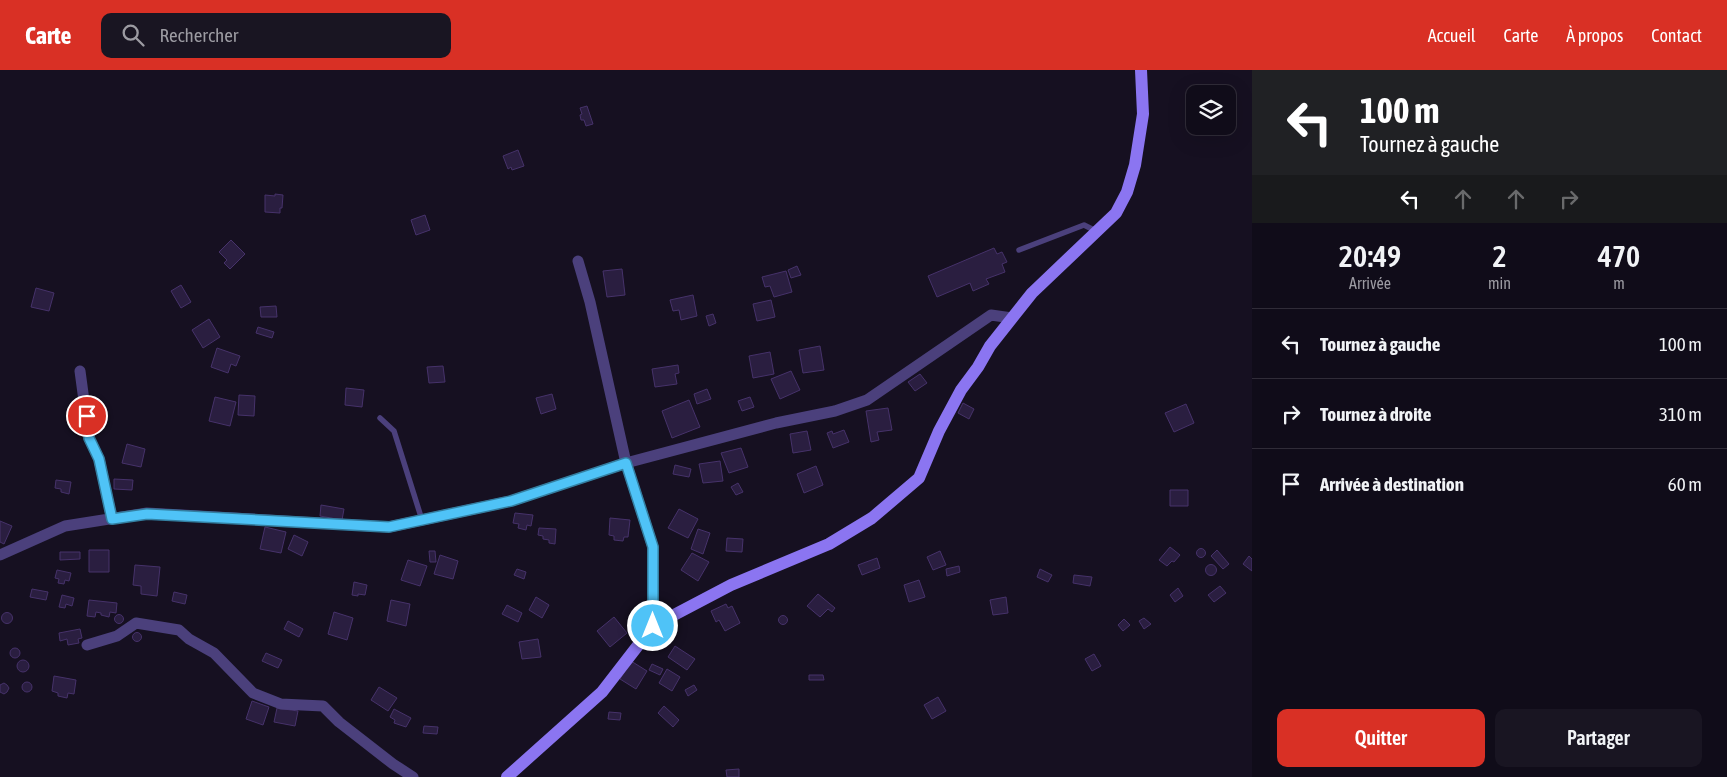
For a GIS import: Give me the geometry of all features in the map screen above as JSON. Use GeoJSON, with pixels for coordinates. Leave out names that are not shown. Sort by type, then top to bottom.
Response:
{"type":"FeatureCollection","features":[{"type":"Feature","properties":{"kind":"street"},"geometry":{"type":"LineString","coordinates":[[507,777],[602,692],[653,626],[731,585],[829,544],[872,518],[919,478],[939,431],[961,390],[978,367],[990,346],[1032,293],[1116,213],[1127,192],[1135,165],[1143,114],[1141,70]]}},
{"type":"Feature","properties":{"kind":"street"},"geometry":{"type":"LineString","coordinates":[[578,261],[593,316],[626,463],[653,547],[653,626]]}},
{"type":"Feature","properties":{"kind":"street"},"geometry":{"type":"LineString","coordinates":[[0,555],[65,526],[147,514],[389,527],[511,501],[626,463],[776,423],[835,411],[867,400],[991,315],[1012,318]]}},
{"type":"Feature","properties":{"kind":"street"},"geometry":{"type":"LineString","coordinates":[[80,371],[89,438],[99,459],[112,519]]}},
{"type":"Feature","properties":{"kind":"street"},"geometry":{"type":"LineString","coordinates":[[87,645],[117,636],[136,623],[178,630],[189,639],[214,653],[253,693],[281,704],[322,706],[339,722],[385,758],[413,777]]}},
{"type":"Feature","properties":{"kind":"lane"},"geometry":{"type":"LineString","coordinates":[[1019,250],[1084,225],[1096,231]]}},
{"type":"Feature","properties":{"kind":"lane"},"geometry":{"type":"LineString","coordinates":[[380,418],[394,431],[422,520]]}},
{"type":"Feature","properties":{"kind":"building"},"geometry":{"type":"Polygon","coordinates":[[[587,106],[593,124],[586,126],[584,120],[581,120],[580,108],[587,106]]]}},
{"type":"Feature","properties":{"kind":"building"},"geometry":{"type":"Polygon","coordinates":[[[518,150],[524,166],[512,170],[511,167],[508,169],[503,156],[518,150]]]}},
{"type":"Feature","properties":{"kind":"building"},"geometry":{"type":"Polygon","coordinates":[[[275,194],[283,195],[280,213],[265,212],[265,195],[275,196],[275,194]]]}},
{"type":"Feature","properties":{"kind":"building"},"geometry":{"type":"Polygon","coordinates":[[[425,215],[430,230],[416,235],[411,220],[425,215]]]}},
{"type":"Feature","properties":{"kind":"building"},"geometry":{"type":"Polygon","coordinates":[[[231,240],[245,254],[230,269],[224,263],[227,260],[219,252],[231,240]]]}},
{"type":"Feature","properties":{"kind":"building"},"geometry":{"type":"Polygon","coordinates":[[[994,248],[997,254],[1002,252],[1007,262],[1002,264],[1005,272],[986,279],[989,284],[973,291],[970,283],[937,297],[928,276],[994,248]]]}},
{"type":"Feature","properties":{"kind":"building"},"geometry":{"type":"Polygon","coordinates":[[[797,266],[801,275],[791,278],[788,270],[797,266]]]}},
{"type":"Feature","properties":{"kind":"building"},"geometry":{"type":"Polygon","coordinates":[[[622,269],[625,295],[607,297],[603,271],[622,269]]]}},
{"type":"Feature","properties":{"kind":"building"},"geometry":{"type":"Polygon","coordinates":[[[786,271],[792,292],[774,297],[770,286],[765,287],[762,277],[786,271]]]}},
{"type":"Feature","properties":{"kind":"building"},"geometry":{"type":"Polygon","coordinates":[[[181,285],[191,302],[181,308],[171,291],[181,285]]]}},
{"type":"Feature","properties":{"kind":"building"},"geometry":{"type":"Polygon","coordinates":[[[36,288],[54,293],[49,311],[31,307],[36,288]]]}},
{"type":"Feature","properties":{"kind":"building"},"geometry":{"type":"Polygon","coordinates":[[[693,295],[697,316],[681,320],[679,310],[673,311],[670,300],[693,295]]]}},
{"type":"Feature","properties":{"kind":"building"},"geometry":{"type":"Polygon","coordinates":[[[771,300],[775,317],[757,321],[753,304],[771,300]]]}},
{"type":"Feature","properties":{"kind":"building"},"geometry":{"type":"Polygon","coordinates":[[[276,306],[277,317],[261,317],[260,307],[276,306]]]}},
{"type":"Feature","properties":{"kind":"building"},"geometry":{"type":"Polygon","coordinates":[[[713,314],[716,323],[709,326],[706,316],[713,314]]]}},
{"type":"Feature","properties":{"kind":"building"},"geometry":{"type":"Polygon","coordinates":[[[209,319],[220,337],[203,348],[192,330],[209,319]]]}},
{"type":"Feature","properties":{"kind":"building"},"geometry":{"type":"Polygon","coordinates":[[[258,327],[274,332],[272,338],[256,333],[258,327]]]}},
{"type":"Feature","properties":{"kind":"building"},"geometry":{"type":"Polygon","coordinates":[[[820,346],[824,370],[803,373],[799,350],[820,346]]]}},
{"type":"Feature","properties":{"kind":"building"},"geometry":{"type":"Polygon","coordinates":[[[217,348],[240,356],[236,366],[231,364],[228,373],[211,367],[217,348]]]}},
{"type":"Feature","properties":{"kind":"building"},"geometry":{"type":"Polygon","coordinates":[[[770,352],[774,374],[753,378],[749,356],[770,352]]]}},
{"type":"Feature","properties":{"kind":"building"},"geometry":{"type":"Polygon","coordinates":[[[678,365],[679,373],[675,374],[677,384],[655,387],[652,369],[678,365]]]}},
{"type":"Feature","properties":{"kind":"building"},"geometry":{"type":"Polygon","coordinates":[[[443,366],[445,382],[429,383],[427,367],[443,366]]]}},
{"type":"Feature","properties":{"kind":"building"},"geometry":{"type":"Polygon","coordinates":[[[791,371],[800,390],[780,399],[771,379],[791,371]]]}},
{"type":"Feature","properties":{"kind":"building"},"geometry":{"type":"Polygon","coordinates":[[[920,374],[927,383],[915,391],[908,382],[920,374]]]}},
{"type":"Feature","properties":{"kind":"building"},"geometry":{"type":"Polygon","coordinates":[[[346,388],[364,390],[362,407],[345,405],[346,388]]]}},
{"type":"Feature","properties":{"kind":"building"},"geometry":{"type":"Polygon","coordinates":[[[707,389],[711,399],[697,404],[694,394],[707,389]]]}},
{"type":"Feature","properties":{"kind":"building"},"geometry":{"type":"Polygon","coordinates":[[[552,394],[556,409],[541,414],[536,398],[552,394]]]}},
{"type":"Feature","properties":{"kind":"building"},"geometry":{"type":"Polygon","coordinates":[[[239,395],[255,396],[254,416],[238,415],[239,395]]]}},
{"type":"Feature","properties":{"kind":"building"},"geometry":{"type":"Polygon","coordinates":[[[215,397],[236,402],[230,426],[209,421],[215,397]]]}},
{"type":"Feature","properties":{"kind":"building"},"geometry":{"type":"Polygon","coordinates":[[[750,397],[754,407],[742,411],[738,401],[750,397]]]}},
{"type":"Feature","properties":{"kind":"building"},"geometry":{"type":"Polygon","coordinates":[[[689,400],[700,427],[672,438],[662,411],[689,400]]]}},
{"type":"Feature","properties":{"kind":"building"},"geometry":{"type":"Polygon","coordinates":[[[963,403],[974,409],[969,419],[958,413],[963,403]]]}},
{"type":"Feature","properties":{"kind":"building"},"geometry":{"type":"Polygon","coordinates":[[[1186,404],[1194,423],[1174,432],[1165,413],[1186,404]]]}},
{"type":"Feature","properties":{"kind":"building"},"geometry":{"type":"Polygon","coordinates":[[[888,408],[892,430],[877,432],[879,440],[871,442],[866,411],[888,408]]]}},
{"type":"Feature","properties":{"kind":"building"},"geometry":{"type":"Polygon","coordinates":[[[844,430],[849,442],[833,448],[827,433],[832,431],[833,434],[844,430]]]}},
{"type":"Feature","properties":{"kind":"building"},"geometry":{"type":"Polygon","coordinates":[[[807,431],[811,450],[793,453],[790,434],[807,431]]]}},
{"type":"Feature","properties":{"kind":"building"},"geometry":{"type":"Polygon","coordinates":[[[127,444],[145,449],[141,467],[122,463],[127,444]]]}},
{"type":"Feature","properties":{"kind":"building"},"geometry":{"type":"Polygon","coordinates":[[[741,448],[748,467],[729,473],[721,453],[741,448]]]}},
{"type":"Feature","properties":{"kind":"building"},"geometry":{"type":"Polygon","coordinates":[[[720,461],[723,481],[703,483],[699,464],[720,461]]]}},
{"type":"Feature","properties":{"kind":"building"},"geometry":{"type":"Polygon","coordinates":[[[675,465],[691,469],[689,477],[673,474],[675,465]]]}},
{"type":"Feature","properties":{"kind":"building"},"geometry":{"type":"Polygon","coordinates":[[[816,466],[823,485],[804,493],[797,474],[816,466]]]}},
{"type":"Feature","properties":{"kind":"building"},"geometry":{"type":"Polygon","coordinates":[[[114,479],[133,480],[132,490],[114,489],[114,479]]]}},
{"type":"Feature","properties":{"kind":"building"},"geometry":{"type":"Polygon","coordinates":[[[56,480],[71,482],[69,494],[55,488],[56,480]]]}},
{"type":"Feature","properties":{"kind":"building"},"geometry":{"type":"Polygon","coordinates":[[[738,483],[743,492],[736,495],[731,487],[738,483]]]}},
{"type":"Feature","properties":{"kind":"building"},"geometry":{"type":"Polygon","coordinates":[[[1170,490],[1188,490],[1188,506],[1170,506],[1170,490]]]}},
{"type":"Feature","properties":{"kind":"building"},"geometry":{"type":"Polygon","coordinates":[[[321,505],[344,509],[342,520],[320,516],[321,505]]]}},
{"type":"Feature","properties":{"kind":"building"},"geometry":{"type":"Polygon","coordinates":[[[679,509],[698,519],[688,538],[668,528],[679,509]]]}},
{"type":"Feature","properties":{"kind":"building"},"geometry":{"type":"Polygon","coordinates":[[[515,513],[533,515],[531,526],[527,525],[526,530],[518,528],[519,524],[513,523],[515,513]]]}},
{"type":"Feature","properties":{"kind":"building"},"geometry":{"type":"Polygon","coordinates":[[[610,518],[630,520],[628,537],[624,537],[623,541],[614,540],[614,536],[609,535],[610,518]]]}},
{"type":"Feature","properties":{"kind":"building"},"geometry":{"type":"Polygon","coordinates":[[[0,521],[12,526],[4,544],[0,542],[0,521]]]}},
{"type":"Feature","properties":{"kind":"building"},"geometry":{"type":"Polygon","coordinates":[[[265,527],[286,532],[281,553],[260,549],[265,527]]]}},
{"type":"Feature","properties":{"kind":"building"},"geometry":{"type":"Polygon","coordinates":[[[539,528],[556,529],[555,544],[549,543],[549,540],[543,539],[543,536],[538,535],[539,528]]]}},
{"type":"Feature","properties":{"kind":"building"},"geometry":{"type":"Polygon","coordinates":[[[698,529],[710,533],[703,554],[691,549],[698,529]]]}},
{"type":"Feature","properties":{"kind":"building"},"geometry":{"type":"Polygon","coordinates":[[[294,535],[308,542],[302,556],[288,549],[294,535]]]}},
{"type":"Feature","properties":{"kind":"building"},"geometry":{"type":"Polygon","coordinates":[[[727,538],[743,539],[742,552],[726,551],[727,538]]]}},
{"type":"Feature","properties":{"kind":"building"},"geometry":{"type":"Polygon","coordinates":[[[1170,547],[1180,555],[1167,566],[1159,560],[1170,547]]]}},
{"type":"Feature","properties":{"kind":"building"},"geometry":{"type":"Polygon","coordinates":[[[1201,549],[1205,553],[1201,557],[1197,553],[1201,549]]]}},
{"type":"Feature","properties":{"kind":"building"},"geometry":{"type":"Polygon","coordinates":[[[89,550],[109,550],[109,572],[89,572],[89,550]]]}},
{"type":"Feature","properties":{"kind":"building"},"geometry":{"type":"Polygon","coordinates":[[[1217,550],[1229,564],[1223,569],[1211,556],[1217,550]]]}},
{"type":"Feature","properties":{"kind":"building"},"geometry":{"type":"Polygon","coordinates":[[[429,551],[435,551],[436,562],[430,562],[429,551]]]}},
{"type":"Feature","properties":{"kind":"building"},"geometry":{"type":"Polygon","coordinates":[[[940,551],[946,565],[933,570],[927,557],[940,551]]]}},
{"type":"Feature","properties":{"kind":"building"},"geometry":{"type":"Polygon","coordinates":[[[60,552],[80,552],[80,559],[60,560],[60,552]]]}},
{"type":"Feature","properties":{"kind":"building"},"geometry":{"type":"Polygon","coordinates":[[[692,553],[709,562],[698,581],[681,570],[692,553]]]}},
{"type":"Feature","properties":{"kind":"building"},"geometry":{"type":"Polygon","coordinates":[[[440,555],[458,561],[453,579],[434,574],[440,555]]]}},
{"type":"Feature","properties":{"kind":"building"},"geometry":{"type":"Polygon","coordinates":[[[1249,556],[1252,559],[1252,571],[1243,564],[1249,556]]]}},
{"type":"Feature","properties":{"kind":"building"},"geometry":{"type":"Polygon","coordinates":[[[877,558],[880,568],[862,575],[858,565],[877,558]]]}},
{"type":"Feature","properties":{"kind":"building"},"geometry":{"type":"Polygon","coordinates":[[[408,560],[427,566],[420,586],[401,580],[408,560]]]}},
{"type":"Feature","properties":{"kind":"building"},"geometry":{"type":"Polygon","coordinates":[[[135,565],[160,567],[157,596],[141,594],[141,586],[133,585],[135,565]]]}},
{"type":"Feature","properties":{"kind":"building"},"geometry":{"type":"Polygon","coordinates":[[[1209,565],[1213,565],[1216,570],[1215,574],[1209,575],[1206,572],[1206,568],[1209,565]]]}},
{"type":"Feature","properties":{"kind":"building"},"geometry":{"type":"Polygon","coordinates":[[[959,566],[960,572],[947,576],[946,569],[959,566]]]}},
{"type":"Feature","properties":{"kind":"building"},"geometry":{"type":"Polygon","coordinates":[[[517,569],[526,572],[524,579],[514,575],[517,569]]]}},
{"type":"Feature","properties":{"kind":"building"},"geometry":{"type":"Polygon","coordinates":[[[1040,569],[1052,575],[1048,582],[1037,577],[1040,569]]]}},
{"type":"Feature","properties":{"kind":"building"},"geometry":{"type":"Polygon","coordinates":[[[57,570],[71,573],[69,581],[65,580],[64,584],[58,583],[59,579],[55,578],[57,570]]]}},
{"type":"Feature","properties":{"kind":"building"},"geometry":{"type":"Polygon","coordinates":[[[1074,575],[1092,577],[1090,586],[1073,583],[1074,575]]]}},
{"type":"Feature","properties":{"kind":"building"},"geometry":{"type":"Polygon","coordinates":[[[919,580],[925,597],[909,602],[904,585],[919,580]]]}},
{"type":"Feature","properties":{"kind":"building"},"geometry":{"type":"Polygon","coordinates":[[[354,582],[367,585],[365,595],[352,595],[354,582]]]}},
{"type":"Feature","properties":{"kind":"building"},"geometry":{"type":"Polygon","coordinates":[[[1220,586],[1226,593],[1214,602],[1208,595],[1220,586]]]}},
{"type":"Feature","properties":{"kind":"building"},"geometry":{"type":"Polygon","coordinates":[[[1178,588],[1183,596],[1175,602],[1170,595],[1178,588]]]}},
{"type":"Feature","properties":{"kind":"building"},"geometry":{"type":"Polygon","coordinates":[[[32,589],[48,592],[46,600],[30,597],[32,589]]]}},
{"type":"Feature","properties":{"kind":"building"},"geometry":{"type":"Polygon","coordinates":[[[174,592],[187,595],[185,604],[172,601],[174,592]]]}},
{"type":"Feature","properties":{"kind":"building"},"geometry":{"type":"Polygon","coordinates":[[[818,594],[835,608],[832,612],[828,609],[820,617],[807,606],[818,594]]]}},
{"type":"Feature","properties":{"kind":"building"},"geometry":{"type":"Polygon","coordinates":[[[62,595],[74,598],[72,606],[66,604],[65,608],[59,607],[62,595]]]}},
{"type":"Feature","properties":{"kind":"building"},"geometry":{"type":"Polygon","coordinates":[[[536,597],[549,605],[542,618],[529,610],[536,597]]]}},
{"type":"Feature","properties":{"kind":"building"},"geometry":{"type":"Polygon","coordinates":[[[1006,597],[1008,613],[993,615],[990,600],[1006,597]]]}},
{"type":"Feature","properties":{"kind":"building"},"geometry":{"type":"Polygon","coordinates":[[[89,600],[117,603],[116,613],[110,612],[109,617],[96,612],[95,617],[87,616],[89,600]]]}},
{"type":"Feature","properties":{"kind":"building"},"geometry":{"type":"Polygon","coordinates":[[[391,600],[410,604],[406,626],[387,621],[391,600]]]}},
{"type":"Feature","properties":{"kind":"building"},"geometry":{"type":"Polygon","coordinates":[[[726,604],[728,608],[732,606],[740,623],[725,631],[719,620],[716,622],[711,611],[726,604]]]}},
{"type":"Feature","properties":{"kind":"building"},"geometry":{"type":"Polygon","coordinates":[[[507,605],[522,613],[518,622],[502,614],[507,605]]]}},
{"type":"Feature","properties":{"kind":"building"},"geometry":{"type":"Polygon","coordinates":[[[7,612],[13,618],[7,624],[1,618],[7,612]]]}},
{"type":"Feature","properties":{"kind":"building"},"geometry":{"type":"Polygon","coordinates":[[[334,612],[353,618],[347,640],[328,634],[334,612]]]}},
{"type":"Feature","properties":{"kind":"building"},"geometry":{"type":"Polygon","coordinates":[[[119,614],[124,619],[119,624],[114,619],[119,614]]]}},
{"type":"Feature","properties":{"kind":"building"},"geometry":{"type":"Polygon","coordinates":[[[783,616],[787,620],[783,624],[779,620],[783,616]]]}},
{"type":"Feature","properties":{"kind":"building"},"geometry":{"type":"Polygon","coordinates":[[[614,617],[627,633],[610,647],[597,631],[614,617]]]}},
{"type":"Feature","properties":{"kind":"building"},"geometry":{"type":"Polygon","coordinates":[[[1144,618],[1151,624],[1144,629],[1139,621],[1144,618]]]}},
{"type":"Feature","properties":{"kind":"building"},"geometry":{"type":"Polygon","coordinates":[[[1124,619],[1130,625],[1123,631],[1118,625],[1124,619]]]}},
{"type":"Feature","properties":{"kind":"building"},"geometry":{"type":"Polygon","coordinates":[[[288,621],[303,629],[299,637],[284,629],[288,621]]]}},
{"type":"Feature","properties":{"kind":"building"},"geometry":{"type":"Polygon","coordinates":[[[80,629],[82,638],[78,639],[79,643],[68,645],[67,639],[60,641],[59,633],[80,629]]]}},
{"type":"Feature","properties":{"kind":"building"},"geometry":{"type":"Polygon","coordinates":[[[137,632],[142,637],[137,642],[132,637],[137,632]]]}},
{"type":"Feature","properties":{"kind":"building"},"geometry":{"type":"Polygon","coordinates":[[[538,639],[541,657],[522,659],[519,642],[538,639]]]}},
{"type":"Feature","properties":{"kind":"building"},"geometry":{"type":"Polygon","coordinates":[[[675,646],[695,659],[687,670],[668,657],[675,646]]]}},
{"type":"Feature","properties":{"kind":"building"},"geometry":{"type":"Polygon","coordinates":[[[15,648],[20,653],[15,658],[10,653],[15,648]]]}},
{"type":"Feature","properties":{"kind":"building"},"geometry":{"type":"Polygon","coordinates":[[[266,653],[282,660],[278,668],[262,661],[266,653]]]}},
{"type":"Feature","properties":{"kind":"building"},"geometry":{"type":"Polygon","coordinates":[[[1094,654],[1101,666],[1092,671],[1085,659],[1094,654]]]}},
{"type":"Feature","properties":{"kind":"building"},"geometry":{"type":"Polygon","coordinates":[[[23,660],[29,666],[23,672],[17,666],[23,660]]]}},
{"type":"Feature","properties":{"kind":"building"},"geometry":{"type":"Polygon","coordinates":[[[631,661],[647,671],[636,689],[620,679],[631,661]]]}},
{"type":"Feature","properties":{"kind":"building"},"geometry":{"type":"Polygon","coordinates":[[[652,664],[663,669],[660,675],[649,670],[652,664]]]}},
{"type":"Feature","properties":{"kind":"building"},"geometry":{"type":"Polygon","coordinates":[[[667,669],[680,677],[672,691],[659,683],[667,669]]]}},
{"type":"Feature","properties":{"kind":"building"},"geometry":{"type":"Polygon","coordinates":[[[809,675],[823,675],[824,680],[809,680],[809,675]]]}},
{"type":"Feature","properties":{"kind":"building"},"geometry":{"type":"Polygon","coordinates":[[[54,676],[76,680],[74,694],[68,693],[67,698],[58,696],[58,693],[52,691],[54,676]]]}},
{"type":"Feature","properties":{"kind":"building"},"geometry":{"type":"Polygon","coordinates":[[[25,682],[29,682],[32,687],[31,691],[25,692],[22,689],[22,685],[25,682]]]}},
{"type":"Feature","properties":{"kind":"building"},"geometry":{"type":"Polygon","coordinates":[[[4,683],[9,688],[4,694],[0,692],[0,685],[4,683]]]}},
{"type":"Feature","properties":{"kind":"building"},"geometry":{"type":"Polygon","coordinates":[[[694,685],[697,690],[688,696],[685,690],[694,685]]]}},
{"type":"Feature","properties":{"kind":"building"},"geometry":{"type":"Polygon","coordinates":[[[379,687],[397,698],[388,711],[371,700],[379,687]]]}},
{"type":"Feature","properties":{"kind":"building"},"geometry":{"type":"Polygon","coordinates":[[[938,697],[946,711],[932,719],[924,705],[938,697]]]}},
{"type":"Feature","properties":{"kind":"building"},"geometry":{"type":"Polygon","coordinates":[[[252,701],[269,707],[263,725],[246,719],[252,701]]]}},
{"type":"Feature","properties":{"kind":"building"},"geometry":{"type":"Polygon","coordinates":[[[664,706],[679,720],[673,727],[658,713],[664,706]]]}},
{"type":"Feature","properties":{"kind":"building"},"geometry":{"type":"Polygon","coordinates":[[[277,708],[298,711],[295,726],[274,722],[277,708]]]}},
{"type":"Feature","properties":{"kind":"building"},"geometry":{"type":"Polygon","coordinates":[[[394,709],[411,718],[406,727],[394,723],[395,720],[390,717],[394,709]]]}},
{"type":"Feature","properties":{"kind":"building"},"geometry":{"type":"Polygon","coordinates":[[[609,712],[621,713],[620,720],[608,719],[609,712]]]}},
{"type":"Feature","properties":{"kind":"building"},"geometry":{"type":"Polygon","coordinates":[[[424,726],[438,727],[437,734],[423,733],[424,726]]]}},
{"type":"Feature","properties":{"kind":"building"},"geometry":{"type":"Polygon","coordinates":[[[739,769],[739,777],[727,777],[726,770],[739,769]]]}},
{"type":"Feature","properties":{"kind":"route"},"geometry":{"type":"LineString","coordinates":[[87,416],[89,438],[99,459],[112,519],[147,514],[389,527],[511,501],[626,463],[653,547],[653,626]]}}]}
